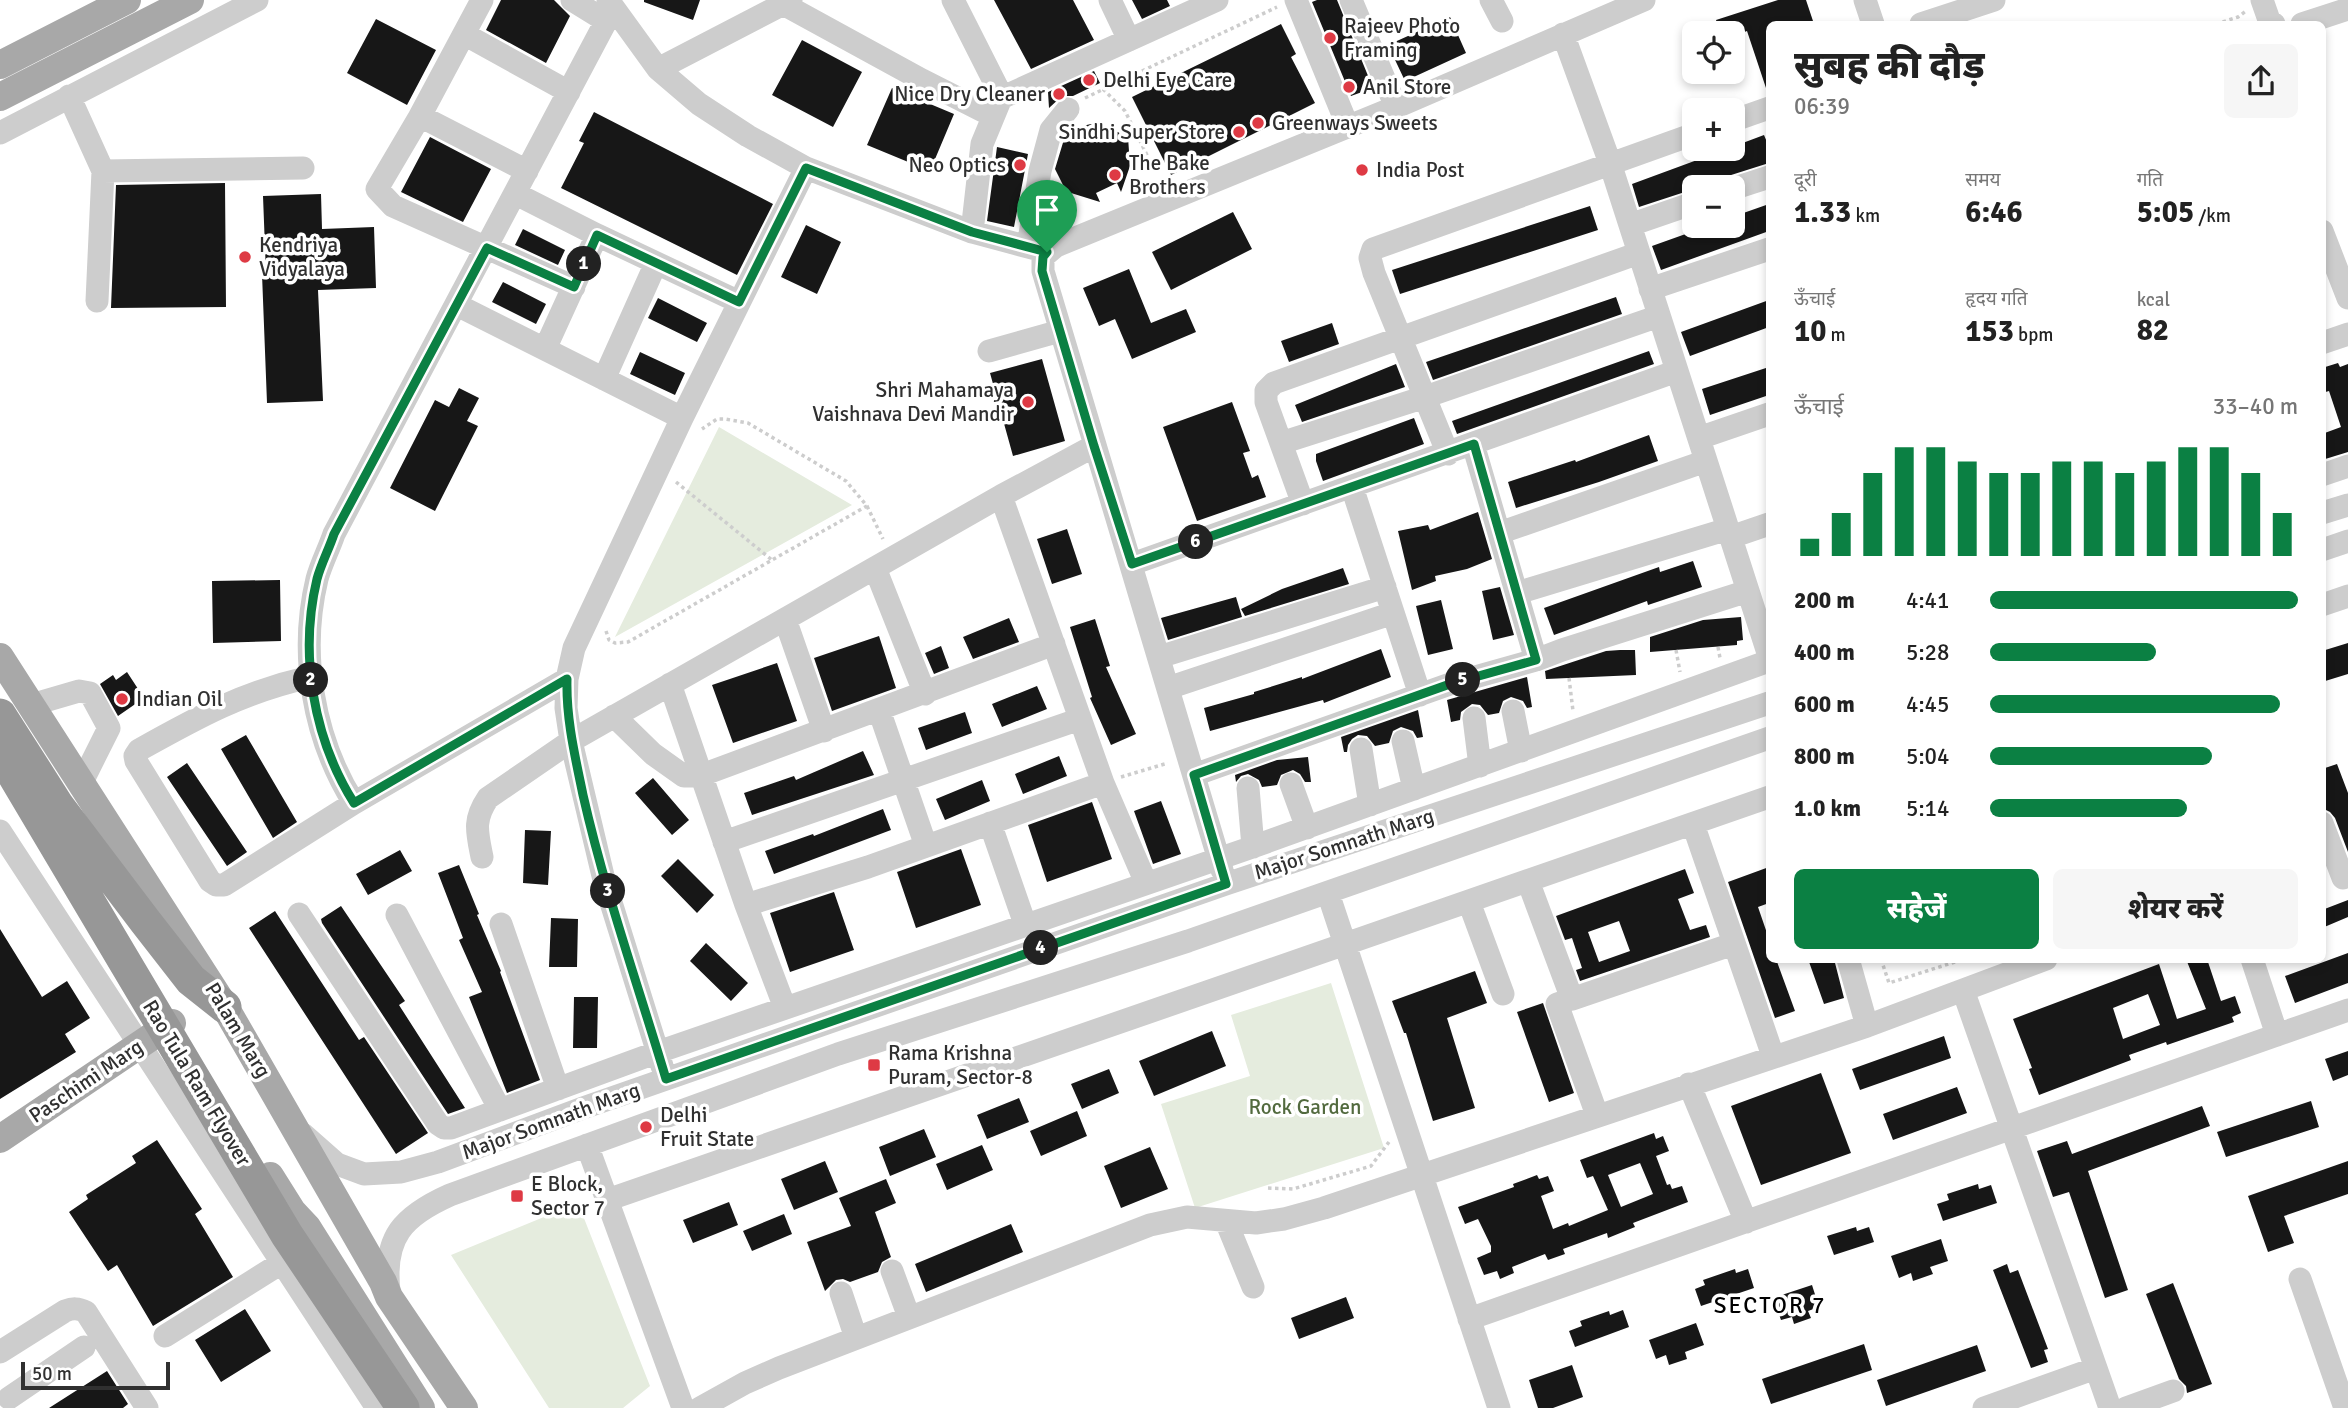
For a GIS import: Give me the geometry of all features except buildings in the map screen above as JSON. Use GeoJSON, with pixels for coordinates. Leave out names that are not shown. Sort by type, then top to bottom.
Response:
{"type":"FeatureCollection","features":[{"type":"Feature","properties":{"kind":"highway"},"geometry":{"type":"LineString","coordinates":[[0,715],[58,806],[129,900],[191,980],[225,1007]]}},
{"type":"Feature","properties":{"kind":"highway","name":"Rao Tula Ram Flyover"},"geometry":{"type":"LineString","coordinates":[[0,752],[287,1235],[403,1408]]}},
{"type":"Feature","properties":{"kind":"main road"},"geometry":{"type":"LineString","coordinates":[[0,65],[127,0]]}},
{"type":"Feature","properties":{"kind":"main road"},"geometry":{"type":"LineString","coordinates":[[0,97],[190,0]]}},
{"type":"Feature","properties":{"kind":"main road","name":"Palam Marg"},"geometry":{"type":"LineString","coordinates":[[0,657],[225,1007],[383,1282],[389,1297],[464,1408]]}},
{"type":"Feature","properties":{"kind":"main road"},"geometry":{"type":"LineString","coordinates":[[0,773],[172,1023],[292,1211],[307,1227],[421,1408]]}},
{"type":"Feature","properties":{"kind":"main road","name":"Paschimi Marg"},"geometry":{"type":"LineString","coordinates":[[0,1139],[172,1023]]}},
{"type":"Feature","properties":{"kind":"street"},"geometry":{"type":"LineString","coordinates":[[0,133],[257,0]]}},
{"type":"Feature","properties":{"kind":"street"},"geometry":{"type":"LineString","coordinates":[[482,0],[420,116],[377,189],[393,206],[574,287]]}},
{"type":"Feature","properties":{"kind":"street"},"geometry":{"type":"LineString","coordinates":[[572,0],[609,10],[658,69],[699,104],[748,136],[806,168],[972,232],[1037,250],[1056,246],[1348,127],[1644,0]]}},
{"type":"Feature","properties":{"kind":"street"},"geometry":{"type":"LineString","coordinates":[[953,0],[1000,93],[982,144],[972,232]]}},
{"type":"Feature","properties":{"kind":"street"},"geometry":{"type":"LineString","coordinates":[[1110,0],[1129,40]]}},
{"type":"Feature","properties":{"kind":"street"},"geometry":{"type":"LineString","coordinates":[[658,69],[787,2],[922,80],[997,107],[1129,40],[1217,0]]}},
{"type":"Feature","properties":{"kind":"street"},"geometry":{"type":"LineString","coordinates":[[1352,0],[1396,107]]}},
{"type":"Feature","properties":{"kind":"street"},"geometry":{"type":"LineString","coordinates":[[1491,0],[1502,21]]}},
{"type":"Feature","properties":{"kind":"street"},"geometry":{"type":"LineString","coordinates":[[1864,0],[1872,21]]}},
{"type":"Feature","properties":{"kind":"street"},"geometry":{"type":"LineString","coordinates":[[1930,21],[1994,0]]}},
{"type":"Feature","properties":{"kind":"street"},"geometry":{"type":"LineString","coordinates":[[2254,1],[2271,21]]}},
{"type":"Feature","properties":{"kind":"street"},"geometry":{"type":"LineString","coordinates":[[1288,3],[1348,127]]}},
{"type":"Feature","properties":{"kind":"street"},"geometry":{"type":"LineString","coordinates":[[2311,21],[2348,9]]}},
{"type":"Feature","properties":{"kind":"street"},"geometry":{"type":"LineString","coordinates":[[354,803],[335,769],[324,738],[310,677],[311,621],[317,579],[334,534],[516,194],[609,10]]}},
{"type":"Feature","properties":{"kind":"street"},"geometry":{"type":"LineString","coordinates":[[464,34],[569,92]]}},
{"type":"Feature","properties":{"kind":"street"},"geometry":{"type":"LineString","coordinates":[[1563,34],[1610,163],[1748,591],[1763,612],[1766,634]]}},
{"type":"Feature","properties":{"kind":"street"},"geometry":{"type":"LineString","coordinates":[[69,96],[103,170],[97,301]]}},
{"type":"Feature","properties":{"kind":"street"},"geometry":{"type":"LineString","coordinates":[[1068,109],[1051,130],[1040,171],[1037,250],[1043,257],[1042,271],[1226,884]]}},
{"type":"Feature","properties":{"kind":"street"},"geometry":{"type":"LineString","coordinates":[[1745,116],[1766,109]]}},
{"type":"Feature","properties":{"kind":"street"},"geometry":{"type":"LineString","coordinates":[[420,116],[527,171]]}},
{"type":"Feature","properties":{"kind":"street"},"geometry":{"type":"LineString","coordinates":[[1448,454],[1374,273],[1370,258],[1373,248],[1682,138]]}},
{"type":"Feature","properties":{"kind":"street"},"geometry":{"type":"LineString","coordinates":[[103,170],[303,167]]}},
{"type":"Feature","properties":{"kind":"street"},"geometry":{"type":"LineString","coordinates":[[666,1079],[604,880],[571,741],[566,708],[567,679],[574,648],[682,418],[806,168]]}},
{"type":"Feature","properties":{"kind":"street"},"geometry":{"type":"LineString","coordinates":[[1745,185],[1766,178]]}},
{"type":"Feature","properties":{"kind":"street"},"geometry":{"type":"LineString","coordinates":[[516,194],[739,302]]}},
{"type":"Feature","properties":{"kind":"street"},"geometry":{"type":"LineString","coordinates":[[1630,225],[1682,207]]}},
{"type":"Feature","properties":{"kind":"street"},"geometry":{"type":"LineString","coordinates":[[545,349],[597,235]]}},
{"type":"Feature","properties":{"kind":"street"},"geometry":{"type":"LineString","coordinates":[[2326,241],[2348,298]]}},
{"type":"Feature","properties":{"kind":"street"},"geometry":{"type":"LineString","coordinates":[[1650,289],[1766,250]]}},
{"type":"Feature","properties":{"kind":"street"},"geometry":{"type":"LineString","coordinates":[[1303,505],[1266,402],[1265,395],[1269,386],[1282,379],[1639,253]]}},
{"type":"Feature","properties":{"kind":"street"},"geometry":{"type":"LineString","coordinates":[[604,379],[656,263]]}},
{"type":"Feature","properties":{"kind":"street"},"geometry":{"type":"LineString","coordinates":[[457,305],[682,418]]}},
{"type":"Feature","properties":{"kind":"street"},"geometry":{"type":"LineString","coordinates":[[1281,443],[1659,316]]}},
{"type":"Feature","properties":{"kind":"street"},"geometry":{"type":"LineString","coordinates":[[989,351],[1060,331]]}},
{"type":"Feature","properties":{"kind":"street"},"geometry":{"type":"LineString","coordinates":[[2326,342],[2348,334]]}},
{"type":"Feature","properties":{"kind":"street"},"geometry":{"type":"LineString","coordinates":[[1132,564],[1677,371]]}},
{"type":"Feature","properties":{"kind":"street"},"geometry":{"type":"LineString","coordinates":[[1699,438],[1766,415]]}},
{"type":"Feature","properties":{"kind":"street"},"geometry":{"type":"LineString","coordinates":[[1474,444],[1536,660]]}},
{"type":"Feature","properties":{"kind":"street"},"geometry":{"type":"LineString","coordinates":[[482,857],[476,829],[478,812],[488,798],[571,741],[1001,496],[1094,446]]}},
{"type":"Feature","properties":{"kind":"street"},"geometry":{"type":"LineString","coordinates":[[1499,533],[1706,461]]}},
{"type":"Feature","properties":{"kind":"street"},"geometry":{"type":"LineString","coordinates":[[2326,474],[2348,466]]}},
{"type":"Feature","properties":{"kind":"street"},"geometry":{"type":"LineString","coordinates":[[1352,487],[1420,695]]}},
{"type":"Feature","properties":{"kind":"street"},"geometry":{"type":"LineString","coordinates":[[1001,496],[1103,783],[1146,883]]}},
{"type":"Feature","properties":{"kind":"street"},"geometry":{"type":"LineString","coordinates":[[2326,512],[2348,505]]}},
{"type":"Feature","properties":{"kind":"street"},"geometry":{"type":"LineString","coordinates":[[1517,593],[1766,525]]}},
{"type":"Feature","properties":{"kind":"street"},"geometry":{"type":"LineString","coordinates":[[2326,549],[2348,541]]}},
{"type":"Feature","properties":{"kind":"street"},"geometry":{"type":"LineString","coordinates":[[883,563],[925,694]]}},
{"type":"Feature","properties":{"kind":"street"},"geometry":{"type":"LineString","coordinates":[[1159,657],[1385,587]]}},
{"type":"Feature","properties":{"kind":"street"},"geometry":{"type":"LineString","coordinates":[[1191,766],[1450,684],[1536,660],[1748,591]]}},
{"type":"Feature","properties":{"kind":"street"},"geometry":{"type":"LineString","coordinates":[[2326,604],[2348,596]]}},
{"type":"Feature","properties":{"kind":"street"},"geometry":{"type":"LineString","coordinates":[[1168,688],[1393,613]]}},
{"type":"Feature","properties":{"kind":"street"},"geometry":{"type":"LineString","coordinates":[[785,619],[824,731]]}},
{"type":"Feature","properties":{"kind":"street"},"geometry":{"type":"LineString","coordinates":[[614,716],[653,754],[684,776],[702,775],[1054,644]]}},
{"type":"Feature","properties":{"kind":"street"},"geometry":{"type":"LineString","coordinates":[[299,914],[438,1124],[451,1128],[659,1052],[1307,828],[1766,663]]}},
{"type":"Feature","properties":{"kind":"street"},"geometry":{"type":"LineString","coordinates":[[310,677],[261,689],[223,705],[139,751],[135,756],[210,881],[216,885],[224,885],[354,803],[567,679]]}},
{"type":"Feature","properties":{"kind":"street"},"geometry":{"type":"LineString","coordinates":[[670,684],[746,905],[785,1008]]}},
{"type":"Feature","properties":{"kind":"street"},"geometry":{"type":"LineString","coordinates":[[31,705],[79,691],[90,692],[109,728],[82,782]]}},
{"type":"Feature","properties":{"kind":"street","name":"Major Somnath Marg"},"geometry":{"type":"LineString","coordinates":[[295,1127],[337,1164],[364,1174],[401,1172],[438,1162],[666,1079],[1226,884],[1766,704]]}},
{"type":"Feature","properties":{"kind":"street"},"geometry":{"type":"LineString","coordinates":[[879,710],[926,846]]}},
{"type":"Feature","properties":{"kind":"street"},"geometry":{"type":"LineString","coordinates":[[1513,711],[1521,751]]}},
{"type":"Feature","properties":{"kind":"street"},"geometry":{"type":"LineString","coordinates":[[1474,718],[1479,766]]}},
{"type":"Feature","properties":{"kind":"street"},"geometry":{"type":"LineString","coordinates":[[724,842],[1080,719]]}},
{"type":"Feature","properties":{"kind":"street","name":"Major Somnath Marg"},"geometry":{"type":"LineString","coordinates":[[389,1297],[389,1259],[392,1246],[404,1223],[423,1207],[450,1195],[838,1054],[1188,941],[1766,739]]}},
{"type":"Feature","properties":{"kind":"street"},"geometry":{"type":"LineString","coordinates":[[1403,741],[1414,789]]}},
{"type":"Feature","properties":{"kind":"street"},"geometry":{"type":"LineString","coordinates":[[1361,749],[1370,805]]}},
{"type":"Feature","properties":{"kind":"street"},"geometry":{"type":"LineString","coordinates":[[746,905],[867,867],[1103,783]]}},
{"type":"Feature","properties":{"kind":"street"},"geometry":{"type":"LineString","coordinates":[[1291,784],[1307,828]]}},
{"type":"Feature","properties":{"kind":"street"},"geometry":{"type":"LineString","coordinates":[[1248,788],[1253,847]]}},
{"type":"Feature","properties":{"kind":"street"},"geometry":{"type":"LineString","coordinates":[[607,1200],[1766,798]]}},
{"type":"Feature","properties":{"kind":"street"},"geometry":{"type":"LineString","coordinates":[[990,823],[1025,924]]}},
{"type":"Feature","properties":{"kind":"street"},"geometry":{"type":"LineString","coordinates":[[1693,824],[1773,1056]]}},
{"type":"Feature","properties":{"kind":"street"},"geometry":{"type":"LineString","coordinates":[[0,831],[377,1408]]}},
{"type":"Feature","properties":{"kind":"street"},"geometry":{"type":"LineString","coordinates":[[2326,837],[2338,880]]}},
{"type":"Feature","properties":{"kind":"street"},"geometry":{"type":"LineString","coordinates":[[1528,881],[1572,999],[1577,997]]}},
{"type":"Feature","properties":{"kind":"street"},"geometry":{"type":"LineString","coordinates":[[1328,893],[1499,1408]]}},
{"type":"Feature","properties":{"kind":"street"},"geometry":{"type":"LineString","coordinates":[[1469,902],[1503,993]]}},
{"type":"Feature","properties":{"kind":"street"},"geometry":{"type":"LineString","coordinates":[[397,915],[500,1111]]}},
{"type":"Feature","properties":{"kind":"street"},"geometry":{"type":"LineString","coordinates":[[501,924],[558,1089]]}},
{"type":"Feature","properties":{"kind":"street"},"geometry":{"type":"LineString","coordinates":[[1597,1115],[1557,1004],[1733,944]]}},
{"type":"Feature","properties":{"kind":"street"},"geometry":{"type":"LineString","coordinates":[[1849,963],[1867,1026]]}},
{"type":"Feature","properties":{"kind":"street"},"geometry":{"type":"LineString","coordinates":[[700,1408],[744,1383],[909,1317],[1167,1220],[1187,1217],[1248,1223],[1284,1219],[1867,1026],[2035,963]]}},
{"type":"Feature","properties":{"kind":"street"},"geometry":{"type":"LineString","coordinates":[[2253,963],[2277,1035]]}},
{"type":"Feature","properties":{"kind":"street"},"geometry":{"type":"LineString","coordinates":[[1963,990],[2110,1408]]}},
{"type":"Feature","properties":{"kind":"street"},"geometry":{"type":"LineString","coordinates":[[1469,1319],[2348,1010]]}},
{"type":"Feature","properties":{"kind":"street"},"geometry":{"type":"LineString","coordinates":[[1689,1084],[1746,1222]]}},
{"type":"Feature","properties":{"kind":"street"},"geometry":{"type":"LineString","coordinates":[[587,1145],[683,1408]]}},
{"type":"Feature","properties":{"kind":"street"},"geometry":{"type":"LineString","coordinates":[[438,1162],[450,1195]]}},
{"type":"Feature","properties":{"kind":"street"},"geometry":{"type":"LineString","coordinates":[[1226,1221],[1253,1287]]}},
{"type":"Feature","properties":{"kind":"street"},"geometry":{"type":"LineString","coordinates":[[165,1336],[283,1262]]}},
{"type":"Feature","properties":{"kind":"street"},"geometry":{"type":"LineString","coordinates":[[892,1271],[909,1317]]}},
{"type":"Feature","properties":{"kind":"street"},"geometry":{"type":"LineString","coordinates":[[2300,1279],[2345,1408]]}},
{"type":"Feature","properties":{"kind":"street"},"geometry":{"type":"LineString","coordinates":[[841,1293],[856,1338]]}},
{"type":"Feature","properties":{"kind":"street"},"geometry":{"type":"LineString","coordinates":[[0,1352],[65,1311],[71,1308],[80,1309],[86,1312],[147,1408]]}},
{"type":"Feature","properties":{"kind":"street"},"geometry":{"type":"LineString","coordinates":[[8,1396],[84,1347]]}},
{"type":"Feature","properties":{"kind":"street"},"geometry":{"type":"LineString","coordinates":[[1984,1408],[2096,1368]]}},
{"type":"Feature","properties":{"kind":"street"},"geometry":{"type":"LineString","coordinates":[[2126,1408],[2173,1391]]}},
{"type":"Feature","properties":{"kind":"path"},"geometry":{"type":"LineString","coordinates":[[2225,21],[2248,10],[2254,1]]}},
{"type":"Feature","properties":{"kind":"path"},"geometry":{"type":"LineString","coordinates":[[1151,163],[1125,111],[1103,89],[1288,3]]}},
{"type":"Feature","properties":{"kind":"path"},"geometry":{"type":"LineString","coordinates":[[682,418],[702,429]]}},
{"type":"Feature","properties":{"kind":"path"},"geometry":{"type":"LineString","coordinates":[[697,440],[702,429],[717,419],[748,424],[846,481],[867,506],[883,563]]}},
{"type":"Feature","properties":{"kind":"path"},"geometry":{"type":"LineString","coordinates":[[681,472],[676,482],[772,560]]}},
{"type":"Feature","properties":{"kind":"path"},"geometry":{"type":"LineString","coordinates":[[608,624],[606,634],[609,640],[615,643],[628,642],[867,506]]}},
{"type":"Feature","properties":{"kind":"path"},"geometry":{"type":"LineString","coordinates":[[1569,678],[1575,731]]}},
{"type":"Feature","properties":{"kind":"path"},"geometry":{"type":"LineString","coordinates":[[1103,783],[1191,766]]}},
{"type":"Feature","properties":{"kind":"path"},"geometry":{"type":"LineString","coordinates":[[1882,963],[1889,983],[1952,963]]}},
{"type":"Feature","properties":{"kind":"path"},"geometry":{"type":"LineString","coordinates":[[1268,1188],[1293,1189],[1371,1167],[1389,1142],[1394,1158],[1414,1152]]}},
{"type":"Feature","properties":{"kind":"green space"},"geometry":{"type":"Polygon","coordinates":[[[719,427],[852,505],[615,637],[719,427]]]}},
{"type":"Feature","properties":{"kind":"green space","name":"Rock Garden"},"geometry":{"type":"Polygon","coordinates":[[[1331,983],[1384,1148],[1195,1208],[1161,1104],[1250,1076],[1231,1015],[1331,983]]]}},
{"type":"Feature","properties":{"kind":"green space"},"geometry":{"type":"Polygon","coordinates":[[[578,1203],[650,1386],[623,1408],[549,1408],[451,1255],[578,1203]]]}},
{"type":"Feature","properties":{"kind":"place","name":"Rajeev Photo Framing"},"geometry":{"type":"Point","coordinates":[1330,38]}},
{"type":"Feature","properties":{"kind":"place","name":"Delhi Eye Care"},"geometry":{"type":"Point","coordinates":[1089,80]}},
{"type":"Feature","properties":{"kind":"place","name":"Anil Store"},"geometry":{"type":"Point","coordinates":[1349,87]}},
{"type":"Feature","properties":{"kind":"place","name":"Nice Dry Cleaner"},"geometry":{"type":"Point","coordinates":[1059,94]}},
{"type":"Feature","properties":{"kind":"place","name":"Greenways Sweets"},"geometry":{"type":"Point","coordinates":[1258,123]}},
{"type":"Feature","properties":{"kind":"place","name":"Sindhi Super Store"},"geometry":{"type":"Point","coordinates":[1239,132]}},
{"type":"Feature","properties":{"kind":"place","name":"Neo Optics"},"geometry":{"type":"Point","coordinates":[1020,165]}},
{"type":"Feature","properties":{"kind":"place","name":"India Post"},"geometry":{"type":"Point","coordinates":[1362,170]}},
{"type":"Feature","properties":{"kind":"place","name":"The Bake Brothers"},"geometry":{"type":"Point","coordinates":[1115,175]}},
{"type":"Feature","properties":{"kind":"place","name":"Kendriya Vidyalaya"},"geometry":{"type":"Point","coordinates":[245,257]}},
{"type":"Feature","properties":{"kind":"place","name":"Shri Mahamaya Vaishnava Devi Mandir"},"geometry":{"type":"Point","coordinates":[1028,402]}},
{"type":"Feature","properties":{"kind":"place","name":"Indian Oil"},"geometry":{"type":"Point","coordinates":[122,699]}},
{"type":"Feature","properties":{"kind":"place","name":"Rama Krishna Puram, Sector-8"},"geometry":{"type":"Point","coordinates":[874,1065]}},
{"type":"Feature","properties":{"kind":"place","name":"Delhi Fruit State"},"geometry":{"type":"Point","coordinates":[646,1127]}},
{"type":"Feature","properties":{"kind":"place","name":"E Block, Sector 7"},"geometry":{"type":"Point","coordinates":[517,1196]}},
{"type":"Feature","properties":{"kind":"district","name":"SECTOR 7"},"geometry":{"type":"Point","coordinates":[1770,1305]}},
{"type":"Feature","properties":{"kind":"route"},"geometry":{"type":"LineString","coordinates":[[806,168],[972,232],[1047,252],[1041,264],[1042,271],[1132,564],[1474,444],[1536,660],[1450,684],[1194,775],[1226,884],[666,1079],[590,828],[571,741],[566,708],[567,679],[354,803],[335,769],[324,738],[310,677],[311,621],[317,579],[334,534],[487,248],[574,287],[597,235],[739,302],[806,168]]}}]}
